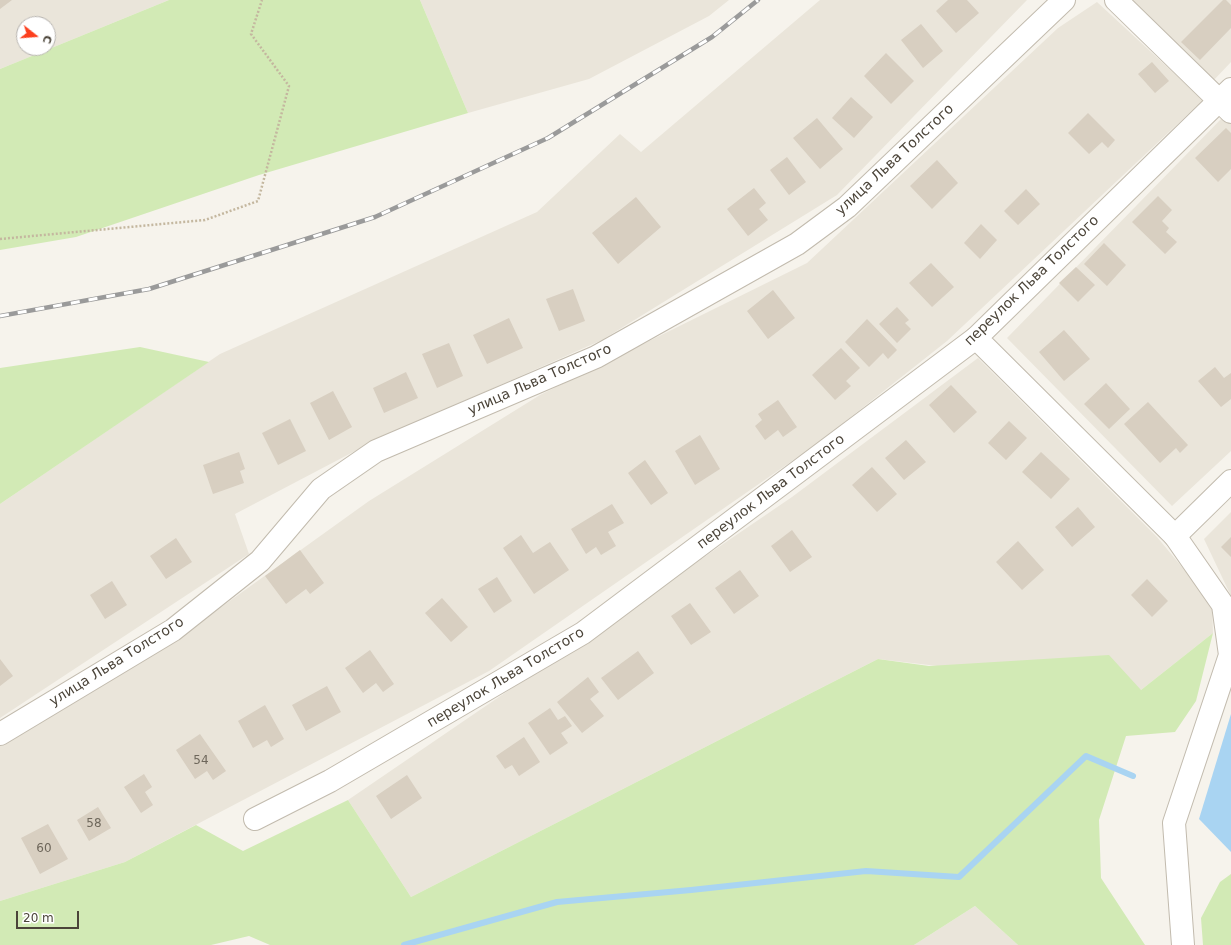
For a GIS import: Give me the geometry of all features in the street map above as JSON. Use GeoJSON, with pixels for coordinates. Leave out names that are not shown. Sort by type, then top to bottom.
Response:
{"type":"FeatureCollection","features":[{"type":"Feature","properties":{"kind":"street","name":"улица Льва Толстого"},"geometry":{"type":"LineString","coordinates":[[0,734],[173,630],[260,561],[321,489],[376,451],[596,357],[797,244],[847,207],[1064,0]]}},
{"type":"Feature","properties":{"kind":"street"},"geometry":{"type":"LineString","coordinates":[[1116,0],[1227,100]]}},
{"type":"Feature","properties":{"kind":"street","name":"переулок Льва Толстого"},"geometry":{"type":"LineString","coordinates":[[255,820],[330,781],[584,633],[976,338],[1227,100]]}},
{"type":"Feature","properties":{"kind":"street"},"geometry":{"type":"LineString","coordinates":[[976,338],[1175,536],[1223,605],[1230,655],[1174,823],[1183,945]]}},
{"type":"Feature","properties":{"kind":"street"},"geometry":{"type":"LineString","coordinates":[[1175,536],[1231,481]]}},
{"type":"Feature","properties":{"kind":"path"},"geometry":{"type":"LineString","coordinates":[[0,239],[205,220],[258,201],[289,86],[251,34],[262,0]]}},
{"type":"Feature","properties":{"kind":"shaded area"},"geometry":{"type":"Polygon","coordinates":[[[0,0],[169,0],[56,46],[56,16],[16,16],[16,56],[32,56],[0,69],[0,0]]]}},
{"type":"Feature","properties":{"kind":"shaded area"},"geometry":{"type":"Polygon","coordinates":[[[420,0],[729,0],[709,16],[589,79],[468,113],[420,0]]]}},
{"type":"Feature","properties":{"kind":"shaded area"},"geometry":{"type":"Polygon","coordinates":[[[820,0],[1027,0],[837,195],[602,340],[376,440],[235,514],[249,554],[0,718],[0,504],[220,354],[537,212],[620,134],[641,152],[820,0]]]}},
{"type":"Feature","properties":{"kind":"shaded area"},"geometry":{"type":"Polygon","coordinates":[[[1130,0],[1231,0],[1231,62],[1213,81],[1130,0]]]}},
{"type":"Feature","properties":{"kind":"shaded area"},"geometry":{"type":"Polygon","coordinates":[[[1097,2],[1203,100],[947,341],[818,443],[489,671],[125,862],[0,901],[0,745],[93,690],[206,618],[369,501],[540,395],[807,263],[1058,28],[1097,2]]]}},
{"type":"Feature","properties":{"kind":"shaded area"},"geometry":{"type":"Polygon","coordinates":[[[1223,117],[1231,124],[1231,451],[1172,506],[1007,338],[1223,117]]]}},
{"type":"Feature","properties":{"kind":"shaded area"},"geometry":{"type":"Polygon","coordinates":[[[978,358],[1157,537],[1212,603],[1213,633],[1141,690],[878,659],[411,897],[348,800],[792,497],[978,358]]]}},
{"type":"Feature","properties":{"kind":"shaded area"},"geometry":{"type":"Polygon","coordinates":[[[1231,512],[1231,596],[1204,539],[1231,512]]]}},
{"type":"Feature","properties":{"kind":"shaded area"},"geometry":{"type":"Polygon","coordinates":[[[975,906],[1018,945],[914,945],[975,906]]]}},
{"type":"Feature","properties":{"kind":"green space"},"geometry":{"type":"Polygon","coordinates":[[[169,0],[420,0],[468,113],[259,175],[76,237],[0,250],[0,69],[32,56],[56,56],[56,46],[169,0]]]}},
{"type":"Feature","properties":{"kind":"green space"},"geometry":{"type":"Polygon","coordinates":[[[140,347],[209,362],[0,504],[0,368],[140,347]]]}},
{"type":"Feature","properties":{"kind":"green space"},"geometry":{"type":"Polygon","coordinates":[[[1213,633],[1196,701],[1175,732],[1126,736],[1099,820],[1101,878],[1145,945],[1018,945],[975,906],[914,945],[270,945],[249,936],[211,945],[0,945],[0,901],[125,862],[196,825],[243,851],[348,800],[411,897],[878,659],[929,666],[1109,655],[1141,690],[1213,633]]]}},
{"type":"Feature","properties":{"kind":"green space"},"geometry":{"type":"Polygon","coordinates":[[[1231,874],[1231,945],[1203,945],[1201,918],[1220,882],[1231,874]]]}},
{"type":"Feature","properties":{"kind":"water"},"geometry":{"type":"Polygon","coordinates":[[[1231,714],[1231,852],[1199,819],[1231,714]]]}},
{"type":"Feature","properties":{"kind":"building"},"geometry":{"type":"Polygon","coordinates":[[[0,0],[12,0],[0,9],[0,0]]]}},
{"type":"Feature","properties":{"kind":"building"},"geometry":{"type":"Polygon","coordinates":[[[948,0],[967,0],[979,13],[956,33],[936,11],[948,0]]]}},
{"type":"Feature","properties":{"kind":"building"},"geometry":{"type":"Polygon","coordinates":[[[1223,0],[1226,0],[1231,5],[1231,28],[1200,60],[1181,42],[1223,0]]]}},
{"type":"Feature","properties":{"kind":"building"},"geometry":{"type":"Polygon","coordinates":[[[921,24],[943,51],[923,68],[901,40],[921,24]]]}},
{"type":"Feature","properties":{"kind":"building"},"geometry":{"type":"Polygon","coordinates":[[[886,53],[914,81],[891,104],[864,76],[886,53]]]}},
{"type":"Feature","properties":{"kind":"building"},"geometry":{"type":"Polygon","coordinates":[[[1152,62],[1169,81],[1155,93],[1138,74],[1152,62]]]}},
{"type":"Feature","properties":{"kind":"building"},"geometry":{"type":"Polygon","coordinates":[[[851,97],[873,117],[854,138],[832,118],[851,97]]]}},
{"type":"Feature","properties":{"kind":"building"},"geometry":{"type":"Polygon","coordinates":[[[1088,113],[1115,140],[1108,148],[1102,142],[1089,154],[1068,133],[1088,113]]]}},
{"type":"Feature","properties":{"kind":"building"},"geometry":{"type":"Polygon","coordinates":[[[817,118],[843,149],[820,169],[793,138],[817,118]]]}},
{"type":"Feature","properties":{"kind":"building"},"geometry":{"type":"Polygon","coordinates":[[[1226,128],[1231,133],[1231,169],[1218,182],[1195,158],[1226,128]]]}},
{"type":"Feature","properties":{"kind":"building"},"geometry":{"type":"Polygon","coordinates":[[[787,157],[806,182],[789,195],[770,170],[787,157]]]}},
{"type":"Feature","properties":{"kind":"building"},"geometry":{"type":"Polygon","coordinates":[[[937,160],[958,183],[932,209],[910,186],[937,160]]]}},
{"type":"Feature","properties":{"kind":"building"},"geometry":{"type":"Polygon","coordinates":[[[754,188],[766,203],[759,209],[768,220],[748,236],[727,209],[754,188]]]}},
{"type":"Feature","properties":{"kind":"building"},"geometry":{"type":"Polygon","coordinates":[[[1026,189],[1040,204],[1018,225],[1004,211],[1026,189]]]}},
{"type":"Feature","properties":{"kind":"building"},"geometry":{"type":"Polygon","coordinates":[[[1158,196],[1172,210],[1162,221],[1169,228],[1166,232],[1177,242],[1165,254],[1132,222],[1158,196]]]}},
{"type":"Feature","properties":{"kind":"building"},"geometry":{"type":"Polygon","coordinates":[[[636,197],[661,227],[618,264],[592,233],[636,197]]]}},
{"type":"Feature","properties":{"kind":"building"},"geometry":{"type":"Polygon","coordinates":[[[981,224],[997,240],[980,259],[964,243],[981,224]]]}},
{"type":"Feature","properties":{"kind":"building"},"geometry":{"type":"Polygon","coordinates":[[[1104,243],[1126,265],[1107,286],[1084,264],[1104,243]]]}},
{"type":"Feature","properties":{"kind":"building"},"geometry":{"type":"Polygon","coordinates":[[[931,263],[954,287],[932,307],[909,283],[931,263]]]}},
{"type":"Feature","properties":{"kind":"building"},"geometry":{"type":"Polygon","coordinates":[[[1076,267],[1095,285],[1078,302],[1059,283],[1076,267]]]}},
{"type":"Feature","properties":{"kind":"building"},"geometry":{"type":"Polygon","coordinates":[[[573,289],[585,321],[559,331],[546,299],[573,289]]]}},
{"type":"Feature","properties":{"kind":"building"},"geometry":{"type":"Polygon","coordinates":[[[773,290],[795,318],[768,339],[747,311],[773,290]]]}},
{"type":"Feature","properties":{"kind":"building"},"geometry":{"type":"Polygon","coordinates":[[[897,307],[909,320],[905,323],[911,329],[897,343],[879,324],[897,307]]]}},
{"type":"Feature","properties":{"kind":"building"},"geometry":{"type":"Polygon","coordinates":[[[509,318],[523,348],[487,364],[473,335],[509,318]]]}},
{"type":"Feature","properties":{"kind":"building"},"geometry":{"type":"Polygon","coordinates":[[[867,319],[897,350],[888,359],[883,353],[869,367],[845,342],[867,319]]]}},
{"type":"Feature","properties":{"kind":"building"},"geometry":{"type":"Polygon","coordinates":[[[1064,330],[1090,359],[1064,381],[1039,352],[1064,330]]]}},
{"type":"Feature","properties":{"kind":"building"},"geometry":{"type":"Polygon","coordinates":[[[449,343],[463,376],[437,388],[422,354],[449,343]]]}},
{"type":"Feature","properties":{"kind":"building"},"geometry":{"type":"Polygon","coordinates":[[[841,348],[860,368],[846,381],[851,386],[835,400],[812,375],[841,348]]]}},
{"type":"Feature","properties":{"kind":"building"},"geometry":{"type":"Polygon","coordinates":[[[1215,367],[1224,378],[1231,373],[1231,399],[1221,407],[1198,381],[1215,367]]]}},
{"type":"Feature","properties":{"kind":"building"},"geometry":{"type":"Polygon","coordinates":[[[406,372],[418,398],[384,413],[373,388],[406,372]]]}},
{"type":"Feature","properties":{"kind":"building"},"geometry":{"type":"Polygon","coordinates":[[[1106,383],[1130,409],[1109,429],[1084,404],[1106,383]]]}},
{"type":"Feature","properties":{"kind":"building"},"geometry":{"type":"Polygon","coordinates":[[[951,385],[977,412],[954,433],[929,405],[951,385]]]}},
{"type":"Feature","properties":{"kind":"building"},"geometry":{"type":"Polygon","coordinates":[[[333,391],[352,427],[329,440],[310,403],[333,391]]]}},
{"type":"Feature","properties":{"kind":"building"},"geometry":{"type":"Polygon","coordinates":[[[778,400],[797,427],[783,437],[778,430],[765,440],[755,426],[762,420],[758,414],[778,400]]]}},
{"type":"Feature","properties":{"kind":"building"},"geometry":{"type":"Polygon","coordinates":[[[1148,402],[1188,445],[1180,453],[1176,448],[1160,463],[1124,424],[1148,402]]]}},
{"type":"Feature","properties":{"kind":"building"},"geometry":{"type":"Polygon","coordinates":[[[290,419],[306,451],[278,465],[262,433],[290,419]]]}},
{"type":"Feature","properties":{"kind":"building"},"geometry":{"type":"Polygon","coordinates":[[[1009,421],[1027,438],[1006,460],[988,443],[1009,421]]]}},
{"type":"Feature","properties":{"kind":"building"},"geometry":{"type":"Polygon","coordinates":[[[700,435],[720,469],[695,485],[675,451],[700,435]]]}},
{"type":"Feature","properties":{"kind":"building"},"geometry":{"type":"Polygon","coordinates":[[[906,440],[926,462],[904,480],[885,458],[906,440]]]}},
{"type":"Feature","properties":{"kind":"building"},"geometry":{"type":"Polygon","coordinates":[[[239,452],[245,469],[240,471],[244,483],[213,494],[203,465],[239,452]]]}},
{"type":"Feature","properties":{"kind":"building"},"geometry":{"type":"Polygon","coordinates":[[[1041,452],[1070,479],[1051,499],[1022,472],[1041,452]]]}},
{"type":"Feature","properties":{"kind":"building"},"geometry":{"type":"Polygon","coordinates":[[[645,460],[668,493],[651,505],[628,473],[645,460]]]}},
{"type":"Feature","properties":{"kind":"building"},"geometry":{"type":"Polygon","coordinates":[[[872,467],[897,494],[877,512],[852,485],[872,467]]]}},
{"type":"Feature","properties":{"kind":"building"},"geometry":{"type":"Polygon","coordinates":[[[612,504],[624,523],[608,532],[616,546],[601,555],[596,547],[586,554],[571,529],[612,504]]]}},
{"type":"Feature","properties":{"kind":"building"},"geometry":{"type":"Polygon","coordinates":[[[1078,507],[1095,527],[1072,547],[1055,527],[1078,507]]]}},
{"type":"Feature","properties":{"kind":"building"},"geometry":{"type":"Polygon","coordinates":[[[792,530],[812,557],[790,572],[771,546],[792,530]]]}},
{"type":"Feature","properties":{"kind":"building"},"geometry":{"type":"Polygon","coordinates":[[[521,535],[533,553],[550,542],[569,570],[534,594],[503,548],[521,535]]]}},
{"type":"Feature","properties":{"kind":"building"},"geometry":{"type":"Polygon","coordinates":[[[1231,537],[1231,557],[1221,547],[1231,537]]]}},
{"type":"Feature","properties":{"kind":"building"},"geometry":{"type":"Polygon","coordinates":[[[176,538],[192,562],[166,579],[150,556],[176,538]]]}},
{"type":"Feature","properties":{"kind":"building"},"geometry":{"type":"Polygon","coordinates":[[[1018,541],[1044,570],[1022,590],[996,562],[1018,541]]]}},
{"type":"Feature","properties":{"kind":"building"},"geometry":{"type":"Polygon","coordinates":[[[300,550],[324,583],[310,594],[306,589],[286,604],[265,576],[300,550]]]}},
{"type":"Feature","properties":{"kind":"building"},"geometry":{"type":"Polygon","coordinates":[[[740,570],[759,596],[734,614],[715,588],[740,570]]]}},
{"type":"Feature","properties":{"kind":"building"},"geometry":{"type":"Polygon","coordinates":[[[497,577],[512,601],[494,613],[478,589],[497,577]]]}},
{"type":"Feature","properties":{"kind":"building"},"geometry":{"type":"Polygon","coordinates":[[[1147,579],[1168,601],[1152,617],[1131,595],[1147,579]]]}},
{"type":"Feature","properties":{"kind":"building"},"geometry":{"type":"Polygon","coordinates":[[[112,581],[127,605],[105,619],[90,595],[112,581]]]}},
{"type":"Feature","properties":{"kind":"building"},"geometry":{"type":"Polygon","coordinates":[[[442,598],[468,627],[451,642],[425,613],[442,598]]]}},
{"type":"Feature","properties":{"kind":"building"},"geometry":{"type":"Polygon","coordinates":[[[690,603],[711,632],[691,645],[671,616],[690,603]]]}},
{"type":"Feature","properties":{"kind":"building"},"geometry":{"type":"Polygon","coordinates":[[[370,650],[394,684],[383,692],[376,683],[363,693],[345,668],[370,650]]]}},
{"type":"Feature","properties":{"kind":"building"},"geometry":{"type":"Polygon","coordinates":[[[638,651],[654,673],[618,700],[601,678],[638,651]]]}},
{"type":"Feature","properties":{"kind":"building"},"geometry":{"type":"Polygon","coordinates":[[[0,659],[13,676],[0,686],[0,659]]]}},
{"type":"Feature","properties":{"kind":"building"},"geometry":{"type":"Polygon","coordinates":[[[588,677],[599,692],[590,699],[604,716],[582,733],[557,702],[588,677]]]}},
{"type":"Feature","properties":{"kind":"building"},"geometry":{"type":"Polygon","coordinates":[[[327,686],[341,712],[306,731],[292,705],[327,686]]]}},
{"type":"Feature","properties":{"kind":"building"},"geometry":{"type":"Polygon","coordinates":[[[265,705],[284,739],[271,747],[267,740],[253,748],[238,721],[265,705]]]}},
{"type":"Feature","properties":{"kind":"building"},"geometry":{"type":"Polygon","coordinates":[[[550,708],[558,720],[565,716],[572,726],[561,733],[568,743],[550,755],[528,723],[550,708]]]}},
{"type":"Feature","properties":{"kind":"building"},"geometry":{"type":"Polygon","coordinates":[[[200,734],[226,771],[213,780],[207,771],[195,779],[176,750],[200,734]]]}},
{"type":"Feature","properties":{"kind":"building"},"geometry":{"type":"Polygon","coordinates":[[[524,737],[540,762],[519,776],[512,765],[505,769],[496,756],[524,737]]]}},
{"type":"Feature","properties":{"kind":"building"},"geometry":{"type":"Polygon","coordinates":[[[144,774],[152,787],[145,792],[153,805],[141,813],[124,787],[144,774]]]}},
{"type":"Feature","properties":{"kind":"building"},"geometry":{"type":"Polygon","coordinates":[[[407,775],[422,798],[391,819],[376,796],[407,775]]]}},
{"type":"Feature","properties":{"kind":"building"},"geometry":{"type":"Polygon","coordinates":[[[98,807],[111,828],[89,841],[77,820],[98,807]]]}},
{"type":"Feature","properties":{"kind":"building"},"geometry":{"type":"Polygon","coordinates":[[[48,824],[68,859],[40,874],[21,838],[48,824]]]}},
{"type":"Feature","properties":{"kind":"waterway"},"geometry":{"type":"LineString","coordinates":[[404,945],[557,902],[691,890],[866,871],[959,877],[1086,756],[1133,776]]}},
{"type":"Feature","properties":{"kind":"railway"},"geometry":{"type":"LineString","coordinates":[[0,316],[149,289],[375,217],[548,138],[712,37],[758,0]]}}]}
